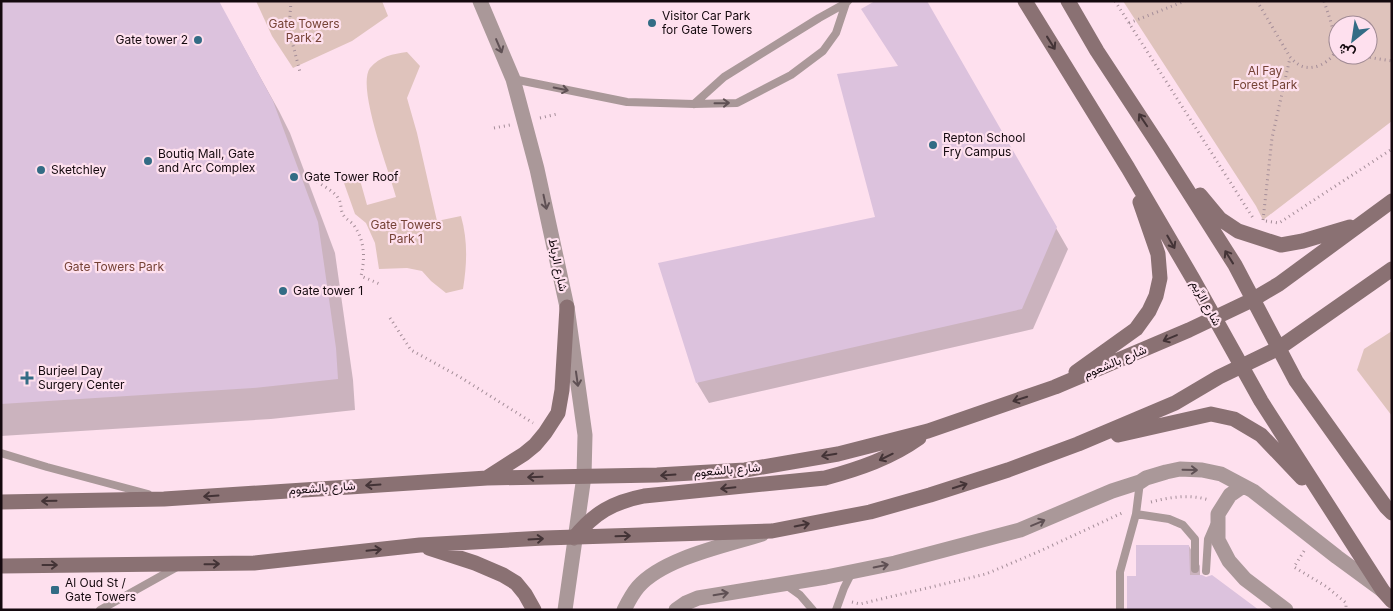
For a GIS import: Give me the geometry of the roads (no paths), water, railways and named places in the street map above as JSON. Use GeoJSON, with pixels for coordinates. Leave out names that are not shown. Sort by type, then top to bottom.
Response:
{"type":"FeatureCollection","features":[{"type":"Feature","properties":{"kind":"main road","name":"شارع الرِّيم"},"geometry":{"type":"LineString","coordinates":[[1025,1],[1128,168],[1261,401],[1387,596]]}},
{"type":"Feature","properties":{"kind":"main road"},"geometry":{"type":"LineString","coordinates":[[1068,1],[1097,50],[1234,265],[1296,382],[1392,513]]}},
{"type":"Feature","properties":{"kind":"main road"},"geometry":{"type":"LineString","coordinates":[[1160,147],[1220,220],[1238,231],[1281,245],[1303,241],[1363,223]]}},
{"type":"Feature","properties":{"kind":"main road"},"geometry":{"type":"LineString","coordinates":[[1055,388],[1136,329],[1149,311],[1156,296],[1160,278],[1158,254],[1128,168]]}},
{"type":"Feature","properties":{"kind":"main road","name":"شارع بالشعوم"},"geometry":{"type":"LineString","coordinates":[[1,502],[164,498],[487,478],[657,475],[745,470],[838,454],[928,431],[1055,388],[1214,318],[1252,300],[1279,284],[1392,202]]}},
{"type":"Feature","properties":{"kind":"main road"},"geometry":{"type":"LineString","coordinates":[[1,566],[254,563],[420,546],[544,538],[772,531],[870,512],[1008,470],[1078,444],[1175,403],[1210,382],[1278,348],[1392,269]]}},
{"type":"Feature","properties":{"kind":"main road"},"geometry":{"type":"LineString","coordinates":[[487,478],[535,446],[558,413],[562,390],[567,307]]}},
{"type":"Feature","properties":{"kind":"main road"},"geometry":{"type":"LineString","coordinates":[[1078,444],[1211,414],[1234,419],[1261,435],[1328,504]]}},
{"type":"Feature","properties":{"kind":"main road"},"geometry":{"type":"LineString","coordinates":[[574,538],[593,517],[617,503],[631,498],[825,478],[879,460],[904,447],[928,431]]}},
{"type":"Feature","properties":{"kind":"main road"},"geometry":{"type":"LineString","coordinates":[[420,546],[475,563],[503,575],[516,583],[534,610]]}},
{"type":"Feature","properties":{"kind":"street","name":"شارع الرباط"},"geometry":{"type":"LineString","coordinates":[[480,1],[513,79],[538,169],[567,307],[585,435],[584,476],[565,610]]}},
{"type":"Feature","properties":{"kind":"street"},"geometry":{"type":"LineString","coordinates":[[676,610],[698,598],[895,563],[1020,530],[1146,478],[1180,469],[1202,470],[1221,474],[1253,491],[1387,596]]}},
{"type":"Feature","properties":{"kind":"street"},"geometry":{"type":"LineString","coordinates":[[1243,486],[1230,495],[1221,509],[1218,540],[1228,561],[1245,579],[1286,610]]}},
{"type":"Feature","properties":{"kind":"street"},"geometry":{"type":"LineString","coordinates":[[624,610],[639,586],[662,568],[690,556],[772,531]]}},
{"type":"Feature","properties":{"kind":"lane"},"geometry":{"type":"LineString","coordinates":[[513,79],[628,102],[737,103],[791,75],[823,52],[836,32],[847,2]]}},
{"type":"Feature","properties":{"kind":"lane"},"geometry":{"type":"LineString","coordinates":[[694,104],[724,76],[847,2]]}},
{"type":"Feature","properties":{"kind":"lane"},"geometry":{"type":"LineString","coordinates":[[1,453],[164,498]]}},
{"type":"Feature","properties":{"kind":"lane"},"geometry":{"type":"LineString","coordinates":[[1120,610],[1120,572],[1136,510],[1140,482]]}},
{"type":"Feature","properties":{"kind":"lane"},"geometry":{"type":"LineString","coordinates":[[1206,571],[1208,539],[1221,509]]}},
{"type":"Feature","properties":{"kind":"lane"},"geometry":{"type":"LineString","coordinates":[[1136,510],[1169,518],[1183,525],[1195,540],[1195,569]]}},
{"type":"Feature","properties":{"kind":"lane"},"geometry":{"type":"LineString","coordinates":[[100,610],[182,564]]}},
{"type":"Feature","properties":{"kind":"lane"},"geometry":{"type":"LineString","coordinates":[[836,610],[852,572]]}},
{"type":"Feature","properties":{"kind":"lane"},"geometry":{"type":"LineString","coordinates":[[784,584],[800,595],[813,610]]}},
{"type":"Feature","properties":{"kind":"place","name":"Visitor Car Park for Gate Towers"},"geometry":{"type":"Point","coordinates":[652,23]}},
{"type":"Feature","properties":{"kind":"place","name":"Gate tower 2"},"geometry":{"type":"Point","coordinates":[198,40]}},
{"type":"Feature","properties":{"kind":"place","name":"Repton School Fry Campus"},"geometry":{"type":"Point","coordinates":[933,145]}},
{"type":"Feature","properties":{"kind":"place","name":"Boutiq Mall, Gate and Arc Complex"},"geometry":{"type":"Point","coordinates":[148,161]}},
{"type":"Feature","properties":{"kind":"place","name":"Sketchley"},"geometry":{"type":"Point","coordinates":[41,170]}},
{"type":"Feature","properties":{"kind":"place","name":"Gate Tower Roof"},"geometry":{"type":"Point","coordinates":[294,177]}},
{"type":"Feature","properties":{"kind":"place","name":"Gate tower 1"},"geometry":{"type":"Point","coordinates":[283,291]}},
{"type":"Feature","properties":{"kind":"place","name":"Burjeel Day Surgery Center"},"geometry":{"type":"Point","coordinates":[27,378]}},
{"type":"Feature","properties":{"kind":"place","name":"Al Oud St / Gate Towers"},"geometry":{"type":"Point","coordinates":[55,590]}},
{"type":"Feature","properties":{"kind":"park label","name":"Gate Towers Park 2"},"geometry":{"type":"Point","coordinates":[304,31]}},
{"type":"Feature","properties":{"kind":"park label","name":"Al Fay Forest Park"},"geometry":{"type":"Point","coordinates":[1265,78]}},
{"type":"Feature","properties":{"kind":"park label","name":"Gate Towers Park 1"},"geometry":{"type":"Point","coordinates":[406,232]}},
{"type":"Feature","properties":{"kind":"park label","name":"Gate Towers Park"},"geometry":{"type":"Point","coordinates":[114,267]}}]}
